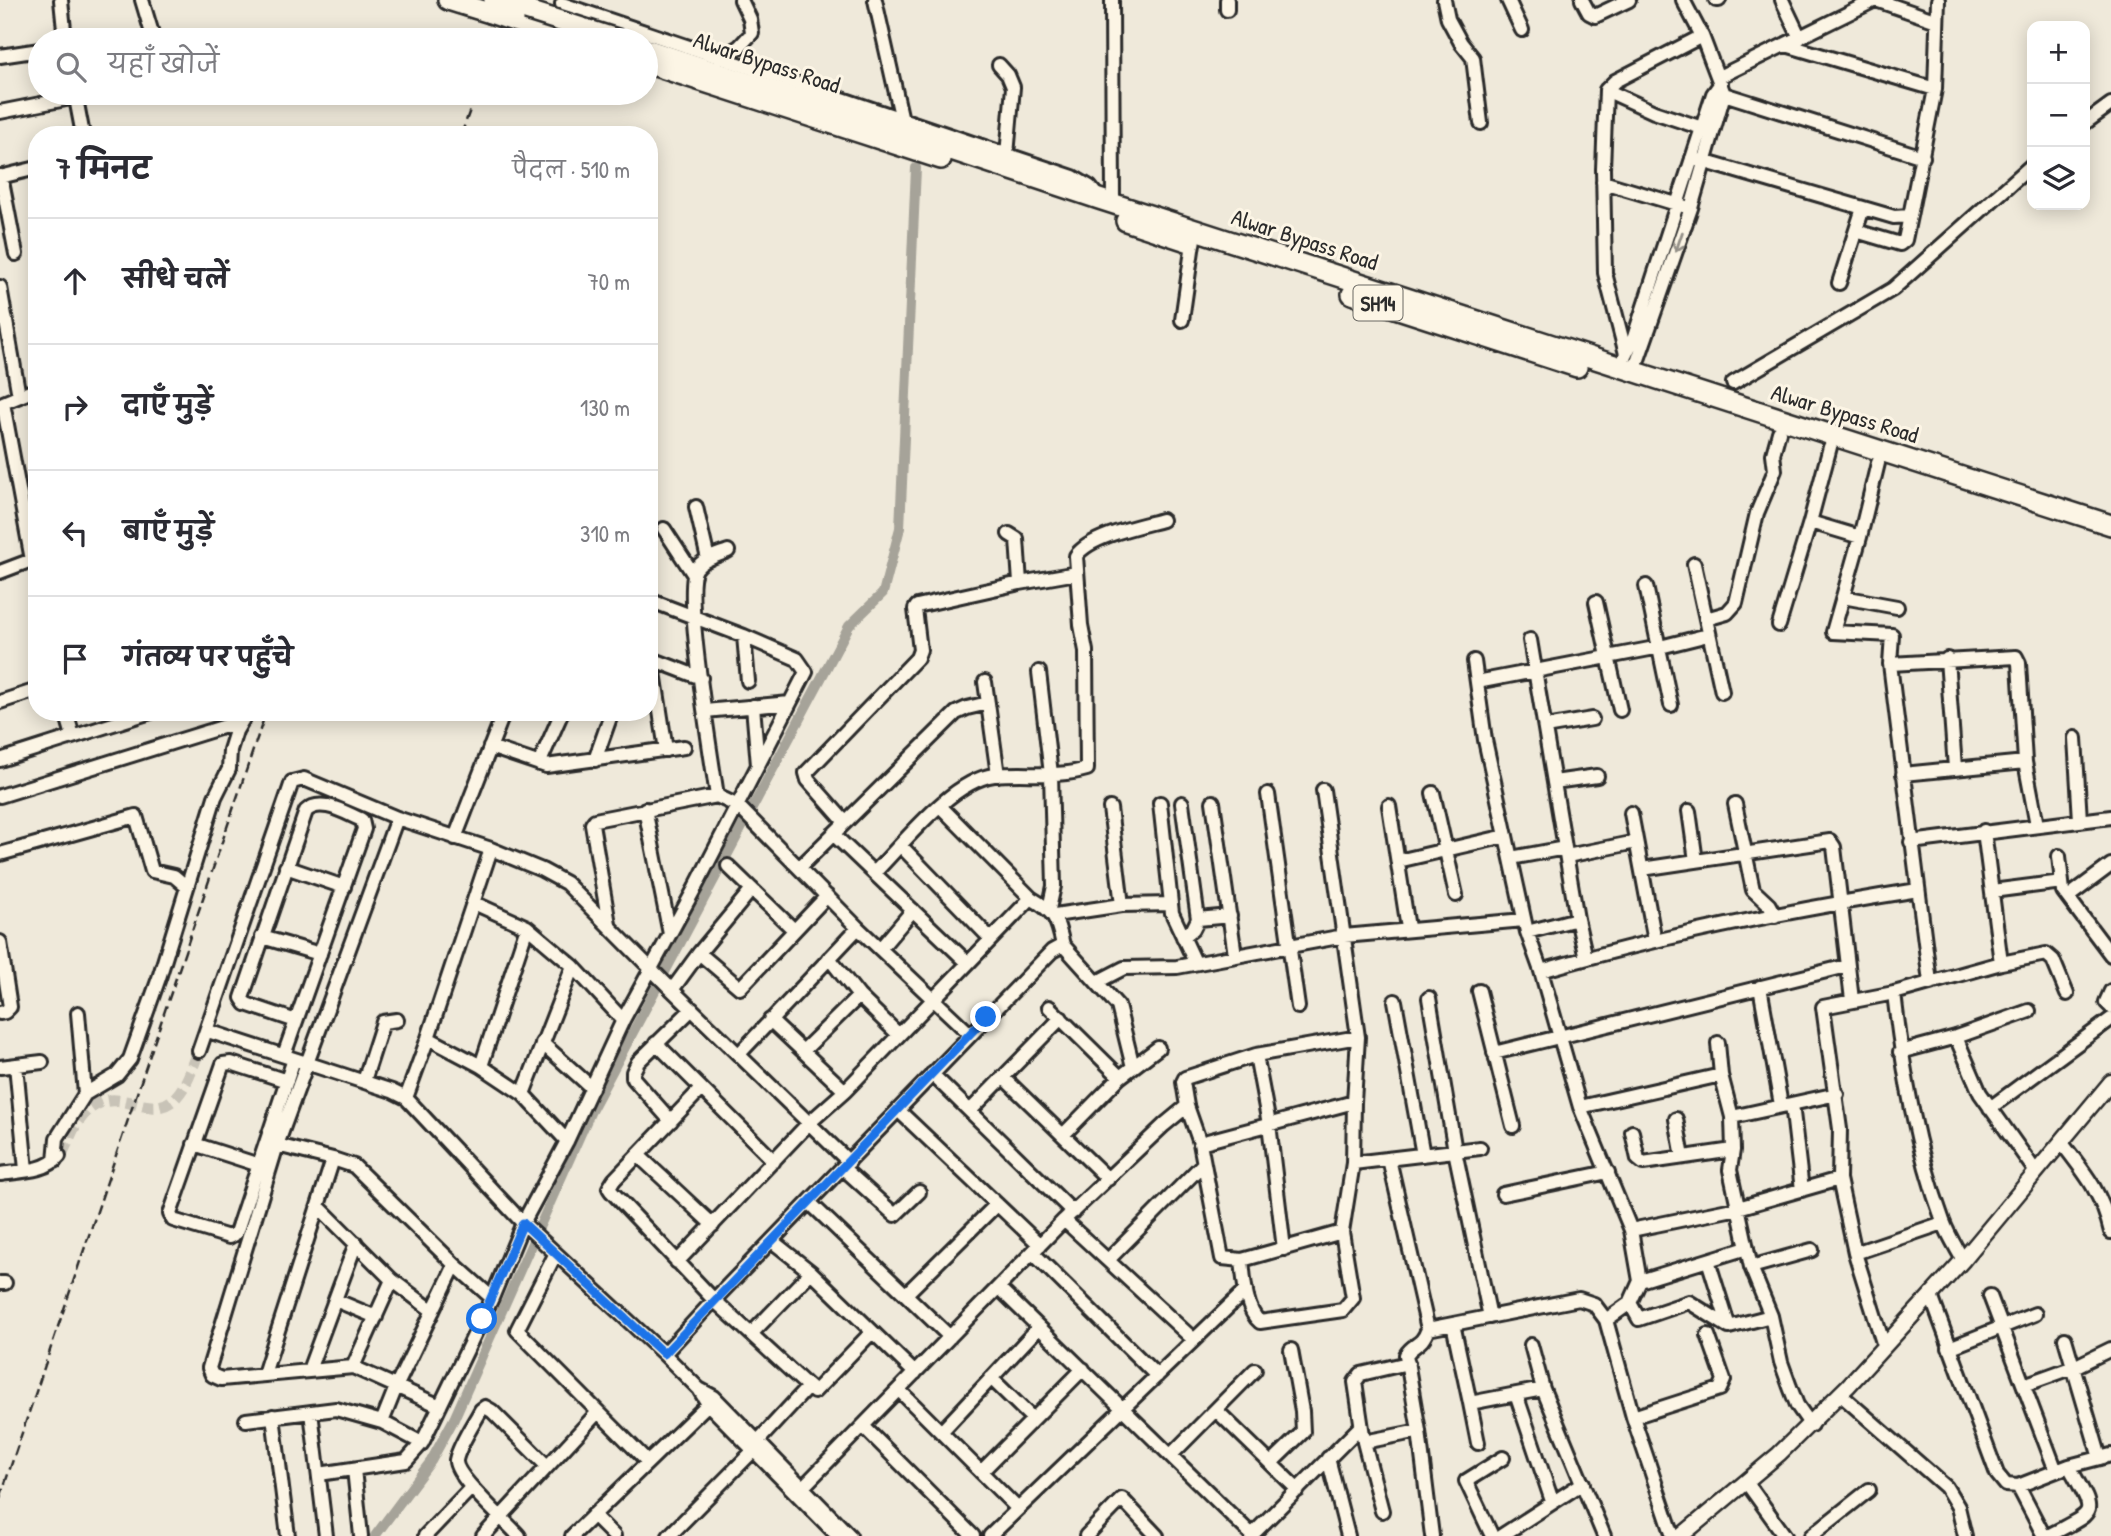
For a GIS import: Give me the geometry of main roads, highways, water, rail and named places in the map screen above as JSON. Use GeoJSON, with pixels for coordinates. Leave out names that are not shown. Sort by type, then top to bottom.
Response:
{"type":"FeatureCollection","features":[{"type":"Feature","properties":{"kind":"main road"},"geometry":{"type":"LineString","coordinates":[[448,0],[492,7],[573,28]]}},
{"type":"Feature","properties":{"kind":"main road"},"geometry":{"type":"LineString","coordinates":[[492,7],[514,21],[536,28]]}},
{"type":"Feature","properties":{"kind":"main road","name":"Alwar Bypass Road"},"geometry":{"type":"LineString","coordinates":[[658,53],[1106,201],[1626,364],[2111,525]]}},
{"type":"Feature","properties":{"kind":"main road","name":"Alwar Bypass Road"},"geometry":{"type":"LineString","coordinates":[[658,67],[1193,243],[1826,460],[2111,538]]}},
{"type":"Feature","properties":{"kind":"waterway"},"geometry":{"type":"LineString","coordinates":[[538,1230],[590,1113],[849,626],[883,593],[900,528],[916,168]]}},
{"type":"Feature","properties":{"kind":"waterway"},"geometry":{"type":"LineString","coordinates":[[375,1536],[431,1461],[454,1419],[532,1243]]}},
{"type":"Feature","properties":{"kind":"tunnel"},"geometry":{"type":"LineString","coordinates":[[62,1153],[77,1123],[92,1107],[104,1101],[116,1100],[152,1107],[174,1099],[186,1083],[199,1051]]}},
{"type":"Feature","properties":{"kind":"railway"},"geometry":{"type":"LineString","coordinates":[[497,28],[507,0]]}},
{"type":"Feature","properties":{"kind":"railway"},"geometry":{"type":"LineString","coordinates":[[464,126],[472,105]]}},
{"type":"Feature","properties":{"kind":"railway"},"geometry":{"type":"LineString","coordinates":[[0,1498],[263,721]]}}]}
